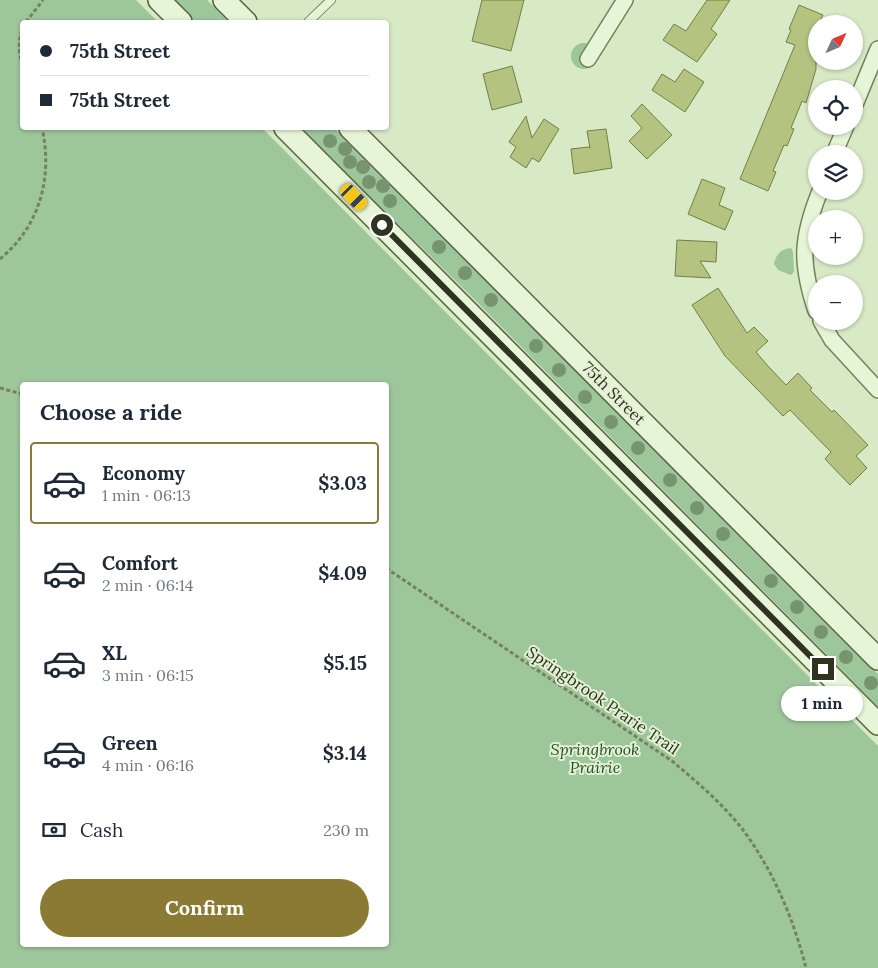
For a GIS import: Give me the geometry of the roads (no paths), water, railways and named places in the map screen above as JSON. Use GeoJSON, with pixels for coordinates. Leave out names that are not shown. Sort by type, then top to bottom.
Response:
{"type":"FeatureCollection","features":[{"type":"Feature","properties":{"kind":"main road"},"geometry":{"type":"LineString","coordinates":[[159,0],[179,20]]}},
{"type":"Feature","properties":{"kind":"main road"},"geometry":{"type":"LineString","coordinates":[[224,0],[244,20]]}},
{"type":"Feature","properties":{"kind":"main road"},"geometry":{"type":"LineString","coordinates":[[287,130],[878,724]]}},
{"type":"Feature","properties":{"kind":"main road","name":"75th Street"},"geometry":{"type":"LineString","coordinates":[[352,130],[878,658]]}},
{"type":"Feature","properties":{"kind":"street"},"geometry":{"type":"LineString","coordinates":[[588,59],[625,0]]}},
{"type":"Feature","properties":{"kind":"street"},"geometry":{"type":"LineString","coordinates":[[863,86],[878,49]]}},
{"type":"Feature","properties":{"kind":"street"},"geometry":{"type":"LineString","coordinates":[[808,288],[804,253],[809,217],[816,200]]}},
{"type":"Feature","properties":{"kind":"street"},"geometry":{"type":"LineString","coordinates":[[826,330],[832,340],[878,390]]}},
{"type":"Feature","properties":{"kind":"lane"},"geometry":{"type":"LineString","coordinates":[[310,20],[332,0]]}},
{"type":"Feature","properties":{"kind":"park label","name":"Springbrook Prairie"},"geometry":{"type":"Point","coordinates":[595,758]}}]}
